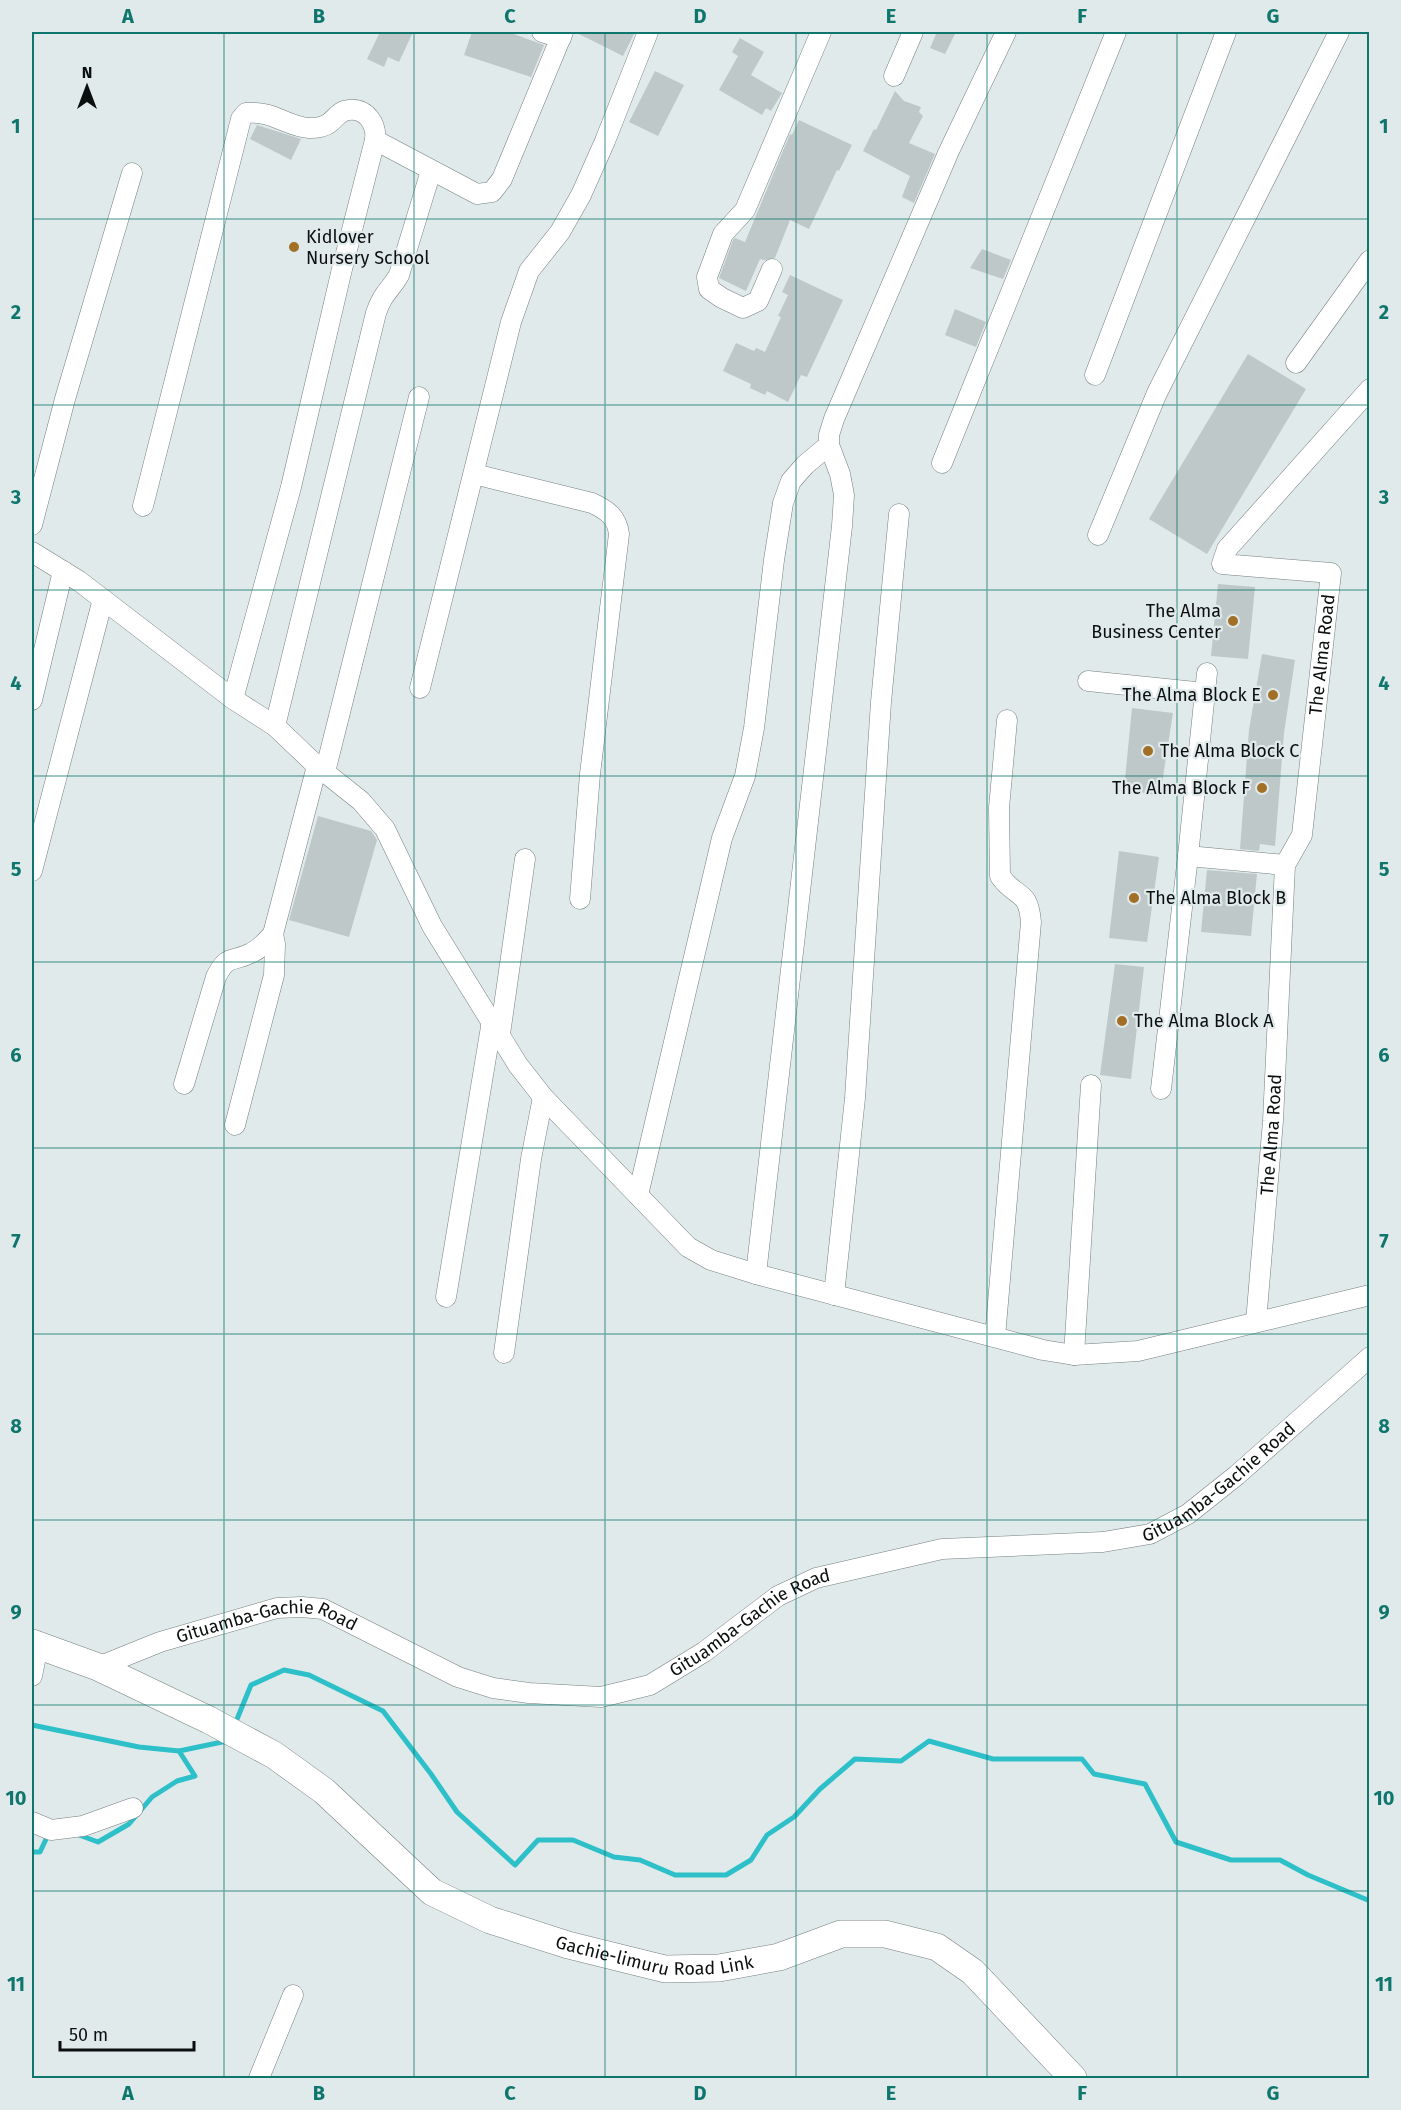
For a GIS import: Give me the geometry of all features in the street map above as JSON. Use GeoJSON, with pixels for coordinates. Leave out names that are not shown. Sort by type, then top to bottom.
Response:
{"type":"FeatureCollection","features":[{"type":"Feature","properties":{"kind":"main road","name":"Gachie-limuru Road Link"},"geometry":{"type":"LineString","coordinates":[[35,1645],[98,1667],[274,1755],[324,1791],[432,1892],[490,1920],[568,1945],[665,1969],[719,1968],[779,1957],[841,1934],[885,1934],[937,1947],[973,1972],[1073,2079]]}},
{"type":"Feature","properties":{"kind":"street"},"geometry":{"type":"LineString","coordinates":[[375,140],[477,194],[492,192],[502,179],[562,35],[542,32]]}},
{"type":"Feature","properties":{"kind":"street"},"geometry":{"type":"LineString","coordinates":[[420,688],[511,322],[528,271],[560,232],[581,195],[648,32]]}},
{"type":"Feature","properties":{"kind":"street"},"geometry":{"type":"LineString","coordinates":[[772,269],[758,302],[742,308],[709,289],[707,277],[723,234],[745,210],[821,32]]}},
{"type":"Feature","properties":{"kind":"street"},"geometry":{"type":"LineString","coordinates":[[894,76],[913,32]]}},
{"type":"Feature","properties":{"kind":"street"},"geometry":{"type":"LineString","coordinates":[[756,1274],[844,506],[840,474],[829,445],[829,435],[870,331],[949,151],[1006,32]]}},
{"type":"Feature","properties":{"kind":"street"},"geometry":{"type":"LineString","coordinates":[[942,463],[1116,32]]}},
{"type":"Feature","properties":{"kind":"street"},"geometry":{"type":"LineString","coordinates":[[1095,375],[1226,32]]}},
{"type":"Feature","properties":{"kind":"street"},"geometry":{"type":"LineString","coordinates":[[1098,535],[1157,393],[1339,32]]}},
{"type":"Feature","properties":{"kind":"street"},"geometry":{"type":"LineString","coordinates":[[143,506],[241,119],[246,114],[267,114],[306,128],[322,128],[332,123],[340,113],[350,109],[360,112],[372,119],[376,130],[375,140],[291,487],[233,699]]}},
{"type":"Feature","properties":{"kind":"street"},"geometry":{"type":"LineString","coordinates":[[275,726],[376,313],[381,299],[399,275],[431,171]]}},
{"type":"Feature","properties":{"kind":"street"},"geometry":{"type":"LineString","coordinates":[[32,525],[65,399],[132,173]]}},
{"type":"Feature","properties":{"kind":"street"},"geometry":{"type":"LineString","coordinates":[[1296,363],[1370,260]]}},
{"type":"Feature","properties":{"kind":"street","name":"The Alma Road"},"geometry":{"type":"LineString","coordinates":[[1256,1322],[1273,1121],[1285,865],[1302,835],[1331,573],[1222,564],[1227,549],[1370,389]]}},
{"type":"Feature","properties":{"kind":"street"},"geometry":{"type":"LineString","coordinates":[[184,1084],[216,977],[222,965],[232,958],[248,955],[264,945],[273,934],[321,769],[419,397]]}},
{"type":"Feature","properties":{"kind":"street"},"geometry":{"type":"LineString","coordinates":[[638,1195],[722,838],[745,776],[754,728],[783,503],[791,481],[805,465],[829,445]]}},
{"type":"Feature","properties":{"kind":"street"},"geometry":{"type":"LineString","coordinates":[[474,474],[592,503],[604,508],[617,524],[618,534],[590,774],[580,898]]}},
{"type":"Feature","properties":{"kind":"street"},"geometry":{"type":"LineString","coordinates":[[834,1295],[855,1098],[880,714],[899,514]]}},
{"type":"Feature","properties":{"kind":"street"},"geometry":{"type":"LineString","coordinates":[[32,552],[103,599],[233,699],[275,726],[321,769],[361,801],[385,830],[432,926],[518,1065],[543,1097],[688,1246],[711,1260],[1043,1350],[1074,1355],[1138,1351],[1370,1295]]}},
{"type":"Feature","properties":{"kind":"street"},"geometry":{"type":"LineString","coordinates":[[32,700],[63,572]]}},
{"type":"Feature","properties":{"kind":"street"},"geometry":{"type":"LineString","coordinates":[[32,871],[103,599]]}},
{"type":"Feature","properties":{"kind":"street"},"geometry":{"type":"LineString","coordinates":[[1161,1089],[1207,673]]}},
{"type":"Feature","properties":{"kind":"street"},"geometry":{"type":"LineString","coordinates":[[1088,681],[1205,693]]}},
{"type":"Feature","properties":{"kind":"street"},"geometry":{"type":"LineString","coordinates":[[995,1337],[1031,922],[1025,898],[1005,884],[1000,876],[999,808],[1007,720]]}},
{"type":"Feature","properties":{"kind":"street"},"geometry":{"type":"LineString","coordinates":[[1188,856],[1285,865]]}},
{"type":"Feature","properties":{"kind":"street"},"geometry":{"type":"LineString","coordinates":[[446,1297],[525,859]]}},
{"type":"Feature","properties":{"kind":"street"},"geometry":{"type":"LineString","coordinates":[[235,1125],[274,975],[273,934]]}},
{"type":"Feature","properties":{"kind":"street"},"geometry":{"type":"LineString","coordinates":[[1074,1355],[1091,1085]]}},
{"type":"Feature","properties":{"kind":"street"},"geometry":{"type":"LineString","coordinates":[[504,1353],[531,1159],[543,1097]]}},
{"type":"Feature","properties":{"kind":"street","name":"Gituamba-Gachie Road"},"geometry":{"type":"LineString","coordinates":[[98,1667],[160,1642],[231,1621],[277,1608],[302,1607],[323,1610],[458,1677],[493,1688],[529,1693],[601,1696],[651,1685],[704,1652],[778,1596],[816,1578],[942,1550],[1103,1542],[1150,1534],[1188,1514],[1237,1475],[1370,1357]]}},
{"type":"Feature","properties":{"kind":"street"},"geometry":{"type":"LineString","coordinates":[[32,1676],[35,1645]]}},
{"type":"Feature","properties":{"kind":"street"},"geometry":{"type":"LineString","coordinates":[[32,1822],[51,1830],[83,1826],[133,1808]]}},
{"type":"Feature","properties":{"kind":"street"},"geometry":{"type":"LineString","coordinates":[[259,2079],[293,1995]]}},
{"type":"Feature","properties":{"kind":"building"},"geometry":{"type":"Polygon","coordinates":[[[380,32],[413,32],[399,62],[388,57],[384,67],[367,59],[380,32]]]}},
{"type":"Feature","properties":{"kind":"building"},"geometry":{"type":"Polygon","coordinates":[[[472,32],[508,32],[544,45],[531,77],[464,55],[472,32]]]}},
{"type":"Feature","properties":{"kind":"building"},"geometry":{"type":"Polygon","coordinates":[[[575,32],[635,32],[623,56],[575,32]]]}},
{"type":"Feature","properties":{"kind":"building"},"geometry":{"type":"Polygon","coordinates":[[[937,32],[956,32],[945,54],[930,48],[937,32]]]}},
{"type":"Feature","properties":{"kind":"building"},"geometry":{"type":"Polygon","coordinates":[[[740,38],[764,52],[751,75],[782,93],[771,111],[766,108],[762,115],[719,90],[738,56],[732,52],[740,38]]]}},
{"type":"Feature","properties":{"kind":"building"},"geometry":{"type":"Polygon","coordinates":[[[655,71],[684,85],[658,136],[629,122],[655,71]]]}},
{"type":"Feature","properties":{"kind":"building"},"geometry":{"type":"Polygon","coordinates":[[[895,91],[904,101],[921,107],[919,112],[923,116],[909,143],[935,154],[914,203],[902,197],[910,176],[863,151],[895,91]]]}},
{"type":"Feature","properties":{"kind":"building"},"geometry":{"type":"Polygon","coordinates":[[[799,120],[852,145],[839,171],[837,170],[809,229],[790,220],[775,258],[760,259],[746,291],[719,278],[733,240],[735,238],[745,242],[790,134],[792,135],[799,120]]]}},
{"type":"Feature","properties":{"kind":"building"},"geometry":{"type":"Polygon","coordinates":[[[257,125],[301,139],[291,160],[250,139],[257,125]]]}},
{"type":"Feature","properties":{"kind":"building"},"geometry":{"type":"Polygon","coordinates":[[[982,249],[1011,260],[1003,279],[970,268],[982,249]]]}},
{"type":"Feature","properties":{"kind":"building"},"geometry":{"type":"Polygon","coordinates":[[[790,275],[843,300],[807,377],[801,375],[788,402],[767,391],[765,395],[750,388],[751,384],[723,371],[736,343],[754,351],[756,348],[765,352],[781,317],[778,316],[788,295],[782,292],[790,275]]]}},
{"type":"Feature","properties":{"kind":"building"},"geometry":{"type":"Polygon","coordinates":[[[955,309],[986,322],[976,347],[945,335],[955,309]]]}},
{"type":"Feature","properties":{"kind":"building"},"geometry":{"type":"Polygon","coordinates":[[[1248,354],[1306,389],[1207,554],[1149,519],[1248,354]]]}},
{"type":"Feature","properties":{"kind":"building","name":"The Alma Business Center"},"geometry":{"type":"Polygon","coordinates":[[[1218,584],[1255,587],[1248,659],[1211,656],[1218,584]]]}},
{"type":"Feature","properties":{"kind":"building"},"geometry":{"type":"Polygon","coordinates":[[[1262,654],[1295,660],[1284,733],[1275,846],[1260,844],[1259,851],[1240,849],[1249,730],[1262,654]]]}},
{"type":"Feature","properties":{"kind":"building","name":"The Alma Block C"},"geometry":{"type":"Polygon","coordinates":[[[1132,708],[1173,713],[1160,796],[1124,789],[1132,708]]]}},
{"type":"Feature","properties":{"kind":"building"},"geometry":{"type":"Polygon","coordinates":[[[318,816],[371,831],[377,840],[349,937],[289,920],[318,816]]]}},
{"type":"Feature","properties":{"kind":"building","name":"The Alma Block B"},"geometry":{"type":"Polygon","coordinates":[[[1119,851],[1159,857],[1147,942],[1109,938],[1119,851]]]}},
{"type":"Feature","properties":{"kind":"building"},"geometry":{"type":"Polygon","coordinates":[[[1207,870],[1257,874],[1251,936],[1201,932],[1207,870]]]}},
{"type":"Feature","properties":{"kind":"building","name":"The Alma Block A"},"geometry":{"type":"Polygon","coordinates":[[[1115,964],[1144,967],[1131,1079],[1100,1075],[1115,964]]]}},
{"type":"Feature","properties":{"kind":"waterway"},"geometry":{"type":"LineString","coordinates":[[235,1724],[251,1685],[284,1670],[309,1675],[383,1711],[457,1812],[515,1865],[538,1840],[573,1840],[614,1857],[640,1860],[675,1875],[726,1875],[751,1860],[767,1835],[794,1817],[820,1789],[855,1759],[901,1761],[929,1741],[993,1759],[1082,1759],[1094,1774],[1145,1784],[1176,1842],[1231,1860],[1280,1860],[1308,1875],[1370,1901]]}},
{"type":"Feature","properties":{"kind":"waterway"},"geometry":{"type":"LineString","coordinates":[[32,1725],[139,1747],[179,1751]]}},
{"type":"Feature","properties":{"kind":"waterway"},"geometry":{"type":"LineString","coordinates":[[79,1835],[98,1842],[129,1824],[152,1797],[177,1781],[195,1776],[179,1751],[227,1741]]}},
{"type":"Feature","properties":{"kind":"waterway"},"geometry":{"type":"LineString","coordinates":[[32,1852],[40,1852],[48,1835]]}},
{"type":"Feature","properties":{"kind":"place","name":"Kidlover Nursery School"},"geometry":{"type":"Point","coordinates":[294,247]}},
{"type":"Feature","properties":{"kind":"place","name":"The Alma Business Center"},"geometry":{"type":"Point","coordinates":[1233,621]}},
{"type":"Feature","properties":{"kind":"place","name":"The Alma Block E"},"geometry":{"type":"Point","coordinates":[1273,695]}},
{"type":"Feature","properties":{"kind":"place","name":"The Alma Block C"},"geometry":{"type":"Point","coordinates":[1148,751]}},
{"type":"Feature","properties":{"kind":"place","name":"The Alma Block F"},"geometry":{"type":"Point","coordinates":[1262,788]}},
{"type":"Feature","properties":{"kind":"place","name":"The Alma Block B"},"geometry":{"type":"Point","coordinates":[1134,898]}},
{"type":"Feature","properties":{"kind":"place","name":"The Alma Block A"},"geometry":{"type":"Point","coordinates":[1122,1021]}}]}
